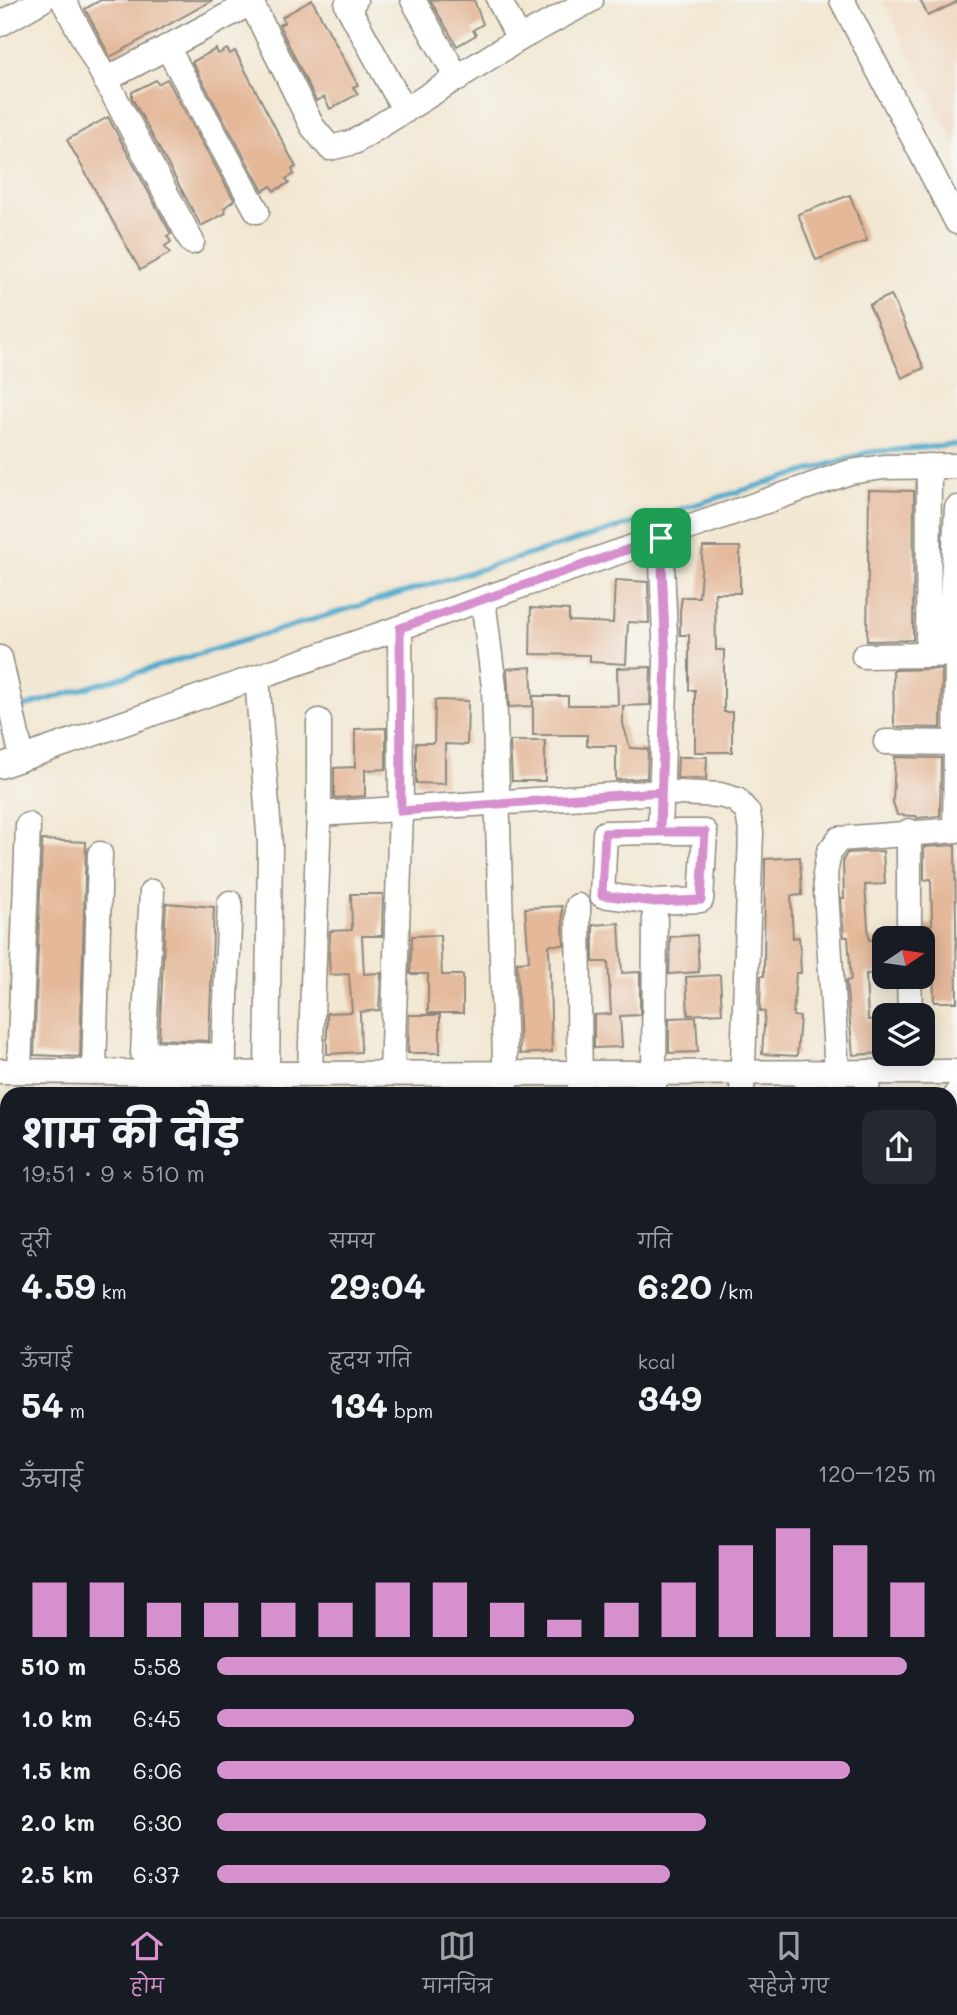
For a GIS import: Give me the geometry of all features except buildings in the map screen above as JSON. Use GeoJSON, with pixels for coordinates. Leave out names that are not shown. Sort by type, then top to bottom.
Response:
{"type":"FeatureCollection","features":[{"type":"Feature","properties":{"kind":"street"},"geometry":{"type":"LineString","coordinates":[[0,24],[42,0]]}},
{"type":"Feature","properties":{"kind":"street"},"geometry":{"type":"LineString","coordinates":[[63,0],[192,242]]}},
{"type":"Feature","properties":{"kind":"street"},"geometry":{"type":"LineString","coordinates":[[355,0],[347,5],[405,111]]}},
{"type":"Feature","properties":{"kind":"street"},"geometry":{"type":"LineString","coordinates":[[413,0],[458,79]]}},
{"type":"Feature","properties":{"kind":"street"},"geometry":{"type":"LineString","coordinates":[[499,0],[519,39]]}},
{"type":"Feature","properties":{"kind":"street"},"geometry":{"type":"LineString","coordinates":[[842,0],[957,222]]}},
{"type":"Feature","properties":{"kind":"street"},"geometry":{"type":"LineString","coordinates":[[105,80],[251,1],[312,126],[330,148],[354,142],[519,39],[588,1]]}},
{"type":"Feature","properties":{"kind":"street"},"geometry":{"type":"LineString","coordinates":[[167,47],[257,211]]}},
{"type":"Feature","properties":{"kind":"street"},"geometry":{"type":"LineString","coordinates":[[837,1072],[825,874],[829,852],[839,839],[909,831],[956,830],[957,743],[929,466]]}},
{"type":"Feature","properties":{"kind":"street"},"geometry":{"type":"LineString","coordinates":[[0,657],[15,726],[11,762],[850,472],[884,467],[957,466]]}},
{"type":"Feature","properties":{"kind":"street"},"geometry":{"type":"LineString","coordinates":[[948,656],[957,508]]}},
{"type":"Feature","properties":{"kind":"street"},"geometry":{"type":"LineString","coordinates":[[660,832],[666,662],[661,538]]}},
{"type":"Feature","properties":{"kind":"street"},"geometry":{"type":"LineString","coordinates":[[484,599],[494,687],[506,1083]]}},
{"type":"Feature","properties":{"kind":"street"},"geometry":{"type":"LineString","coordinates":[[392,1073],[401,811],[400,628]]}},
{"type":"Feature","properties":{"kind":"street"},"geometry":{"type":"LineString","coordinates":[[864,656],[948,656]]}},
{"type":"Feature","properties":{"kind":"street"},"geometry":{"type":"LineString","coordinates":[[257,677],[270,845],[277,1080]]}},
{"type":"Feature","properties":{"kind":"street"},"geometry":{"type":"LineString","coordinates":[[310,1073],[320,814],[319,721]]}},
{"type":"Feature","properties":{"kind":"street"},"geometry":{"type":"LineString","coordinates":[[886,742],[957,743]]}},
{"type":"Feature","properties":{"kind":"street"},"geometry":{"type":"LineString","coordinates":[[320,814],[401,811],[661,792],[720,795],[737,800],[748,813],[751,832],[743,1083]]}},
{"type":"Feature","properties":{"kind":"street"},"geometry":{"type":"LineString","coordinates":[[28,825],[9,1071],[94,1072],[224,1065]]}},
{"type":"Feature","properties":{"kind":"street"},"geometry":{"type":"LineString","coordinates":[[909,831],[909,926]]}},
{"type":"Feature","properties":{"kind":"street"},"geometry":{"type":"LineString","coordinates":[[705,832],[701,900],[655,902],[602,895],[605,833],[705,832]]}},
{"type":"Feature","properties":{"kind":"street"},"geometry":{"type":"LineString","coordinates":[[94,1072],[100,855]]}},
{"type":"Feature","properties":{"kind":"street"},"geometry":{"type":"LineString","coordinates":[[152,892],[144,1053],[224,1065],[277,1080],[310,1073],[392,1073],[418,1083],[806,1083],[837,1072],[867,1083],[904,1066]]}},
{"type":"Feature","properties":{"kind":"street"},"geometry":{"type":"LineString","coordinates":[[654,1083],[655,902]]}},
{"type":"Feature","properties":{"kind":"street"},"geometry":{"type":"LineString","coordinates":[[224,1065],[230,903]]}},
{"type":"Feature","properties":{"kind":"street"},"geometry":{"type":"LineString","coordinates":[[578,906],[580,1083]]}},
{"type":"Feature","properties":{"kind":"street"},"geometry":{"type":"LineString","coordinates":[[926,1066],[957,1072]]}},
{"type":"Feature","properties":{"kind":"shaded area"},"geometry":{"type":"Polygon","coordinates":[[[883,0],[957,0],[957,148],[883,0]]]}},
{"type":"Feature","properties":{"kind":"waterway"},"geometry":{"type":"LineString","coordinates":[[16,709],[870,452],[957,445]]}},
{"type":"Feature","properties":{"kind":"route"},"geometry":{"type":"LineString","coordinates":[[661,538],[400,628],[401,811],[661,792],[660,832],[705,832],[701,900],[655,902],[602,895],[605,833],[660,832],[666,662],[661,538]]}}]}
